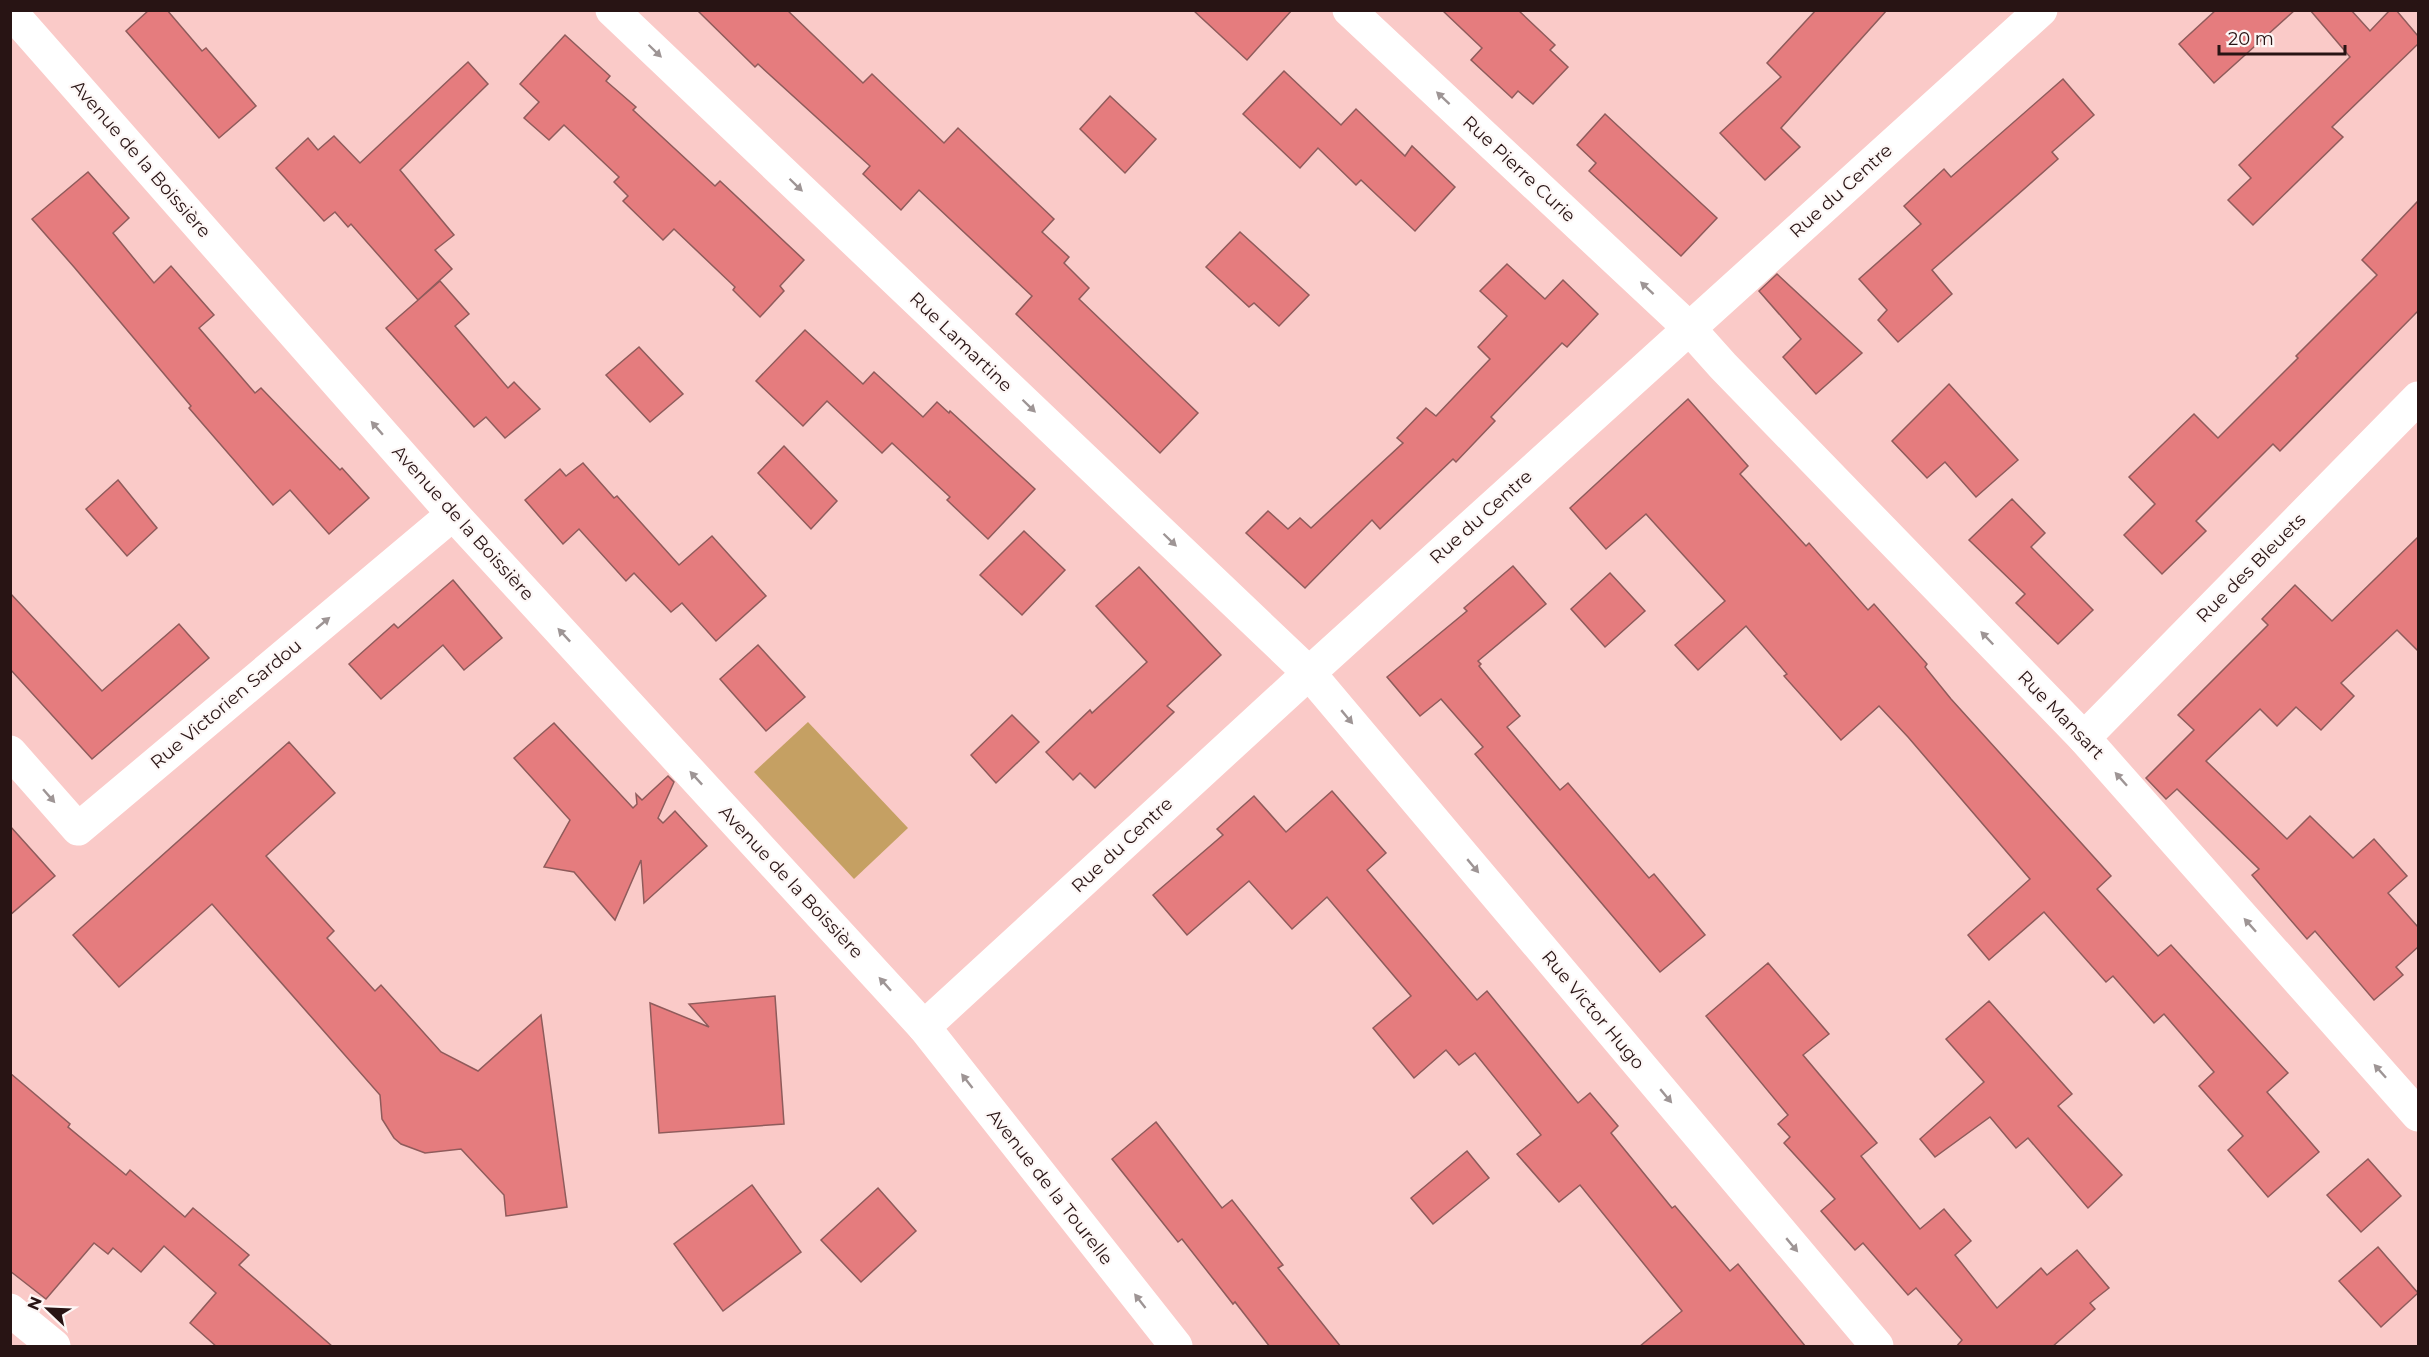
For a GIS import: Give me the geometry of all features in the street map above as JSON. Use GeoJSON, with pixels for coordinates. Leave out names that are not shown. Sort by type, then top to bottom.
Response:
{"type":"FeatureCollection","features":[{"type":"Feature","properties":{"kind":"street","name":"Rue Lamartine"},"geometry":{"type":"LineString","coordinates":[[612,10],[1309,673]]}},
{"type":"Feature","properties":{"kind":"street","name":"Rue Pierre Curie"},"geometry":{"type":"LineString","coordinates":[[1349,10],[1689,328]]}},
{"type":"Feature","properties":{"kind":"street","name":"Rue du Centre"},"geometry":{"type":"LineString","coordinates":[[924,1027],[1309,673],[2041,10]]}},
{"type":"Feature","properties":{"kind":"street","name":"Avenue de la Boissière"},"geometry":{"type":"LineString","coordinates":[[10,11],[453,514],[924,1027]]}},
{"type":"Feature","properties":{"kind":"street","name":"Rue Mansart"},"geometry":{"type":"LineString","coordinates":[[1689,328],[1723,366],[2084,738],[2418,1115]]}},
{"type":"Feature","properties":{"kind":"street","name":"Rue des Bleuets"},"geometry":{"type":"LineString","coordinates":[[2084,738],[2418,398]]}},
{"type":"Feature","properties":{"kind":"street","name":"Rue Victorien Sardou"},"geometry":{"type":"LineString","coordinates":[[10,752],[78,829],[453,514]]}},
{"type":"Feature","properties":{"kind":"street","name":"Rue Victor Hugo"},"geometry":{"type":"LineString","coordinates":[[1309,673],[1877,1347]]}},
{"type":"Feature","properties":{"kind":"street","name":"Avenue de la Tourelle"},"geometry":{"type":"LineString","coordinates":[[924,1027],[1176,1347]]}},
{"type":"Feature","properties":{"kind":"street"},"geometry":{"type":"LineString","coordinates":[[10,1310],[54,1347]]}},
{"type":"Feature","properties":{"kind":"shaded area"},"geometry":{"type":"Polygon","coordinates":[[[808,722],[908,828],[854,879],[754,772],[808,722]]]}},
{"type":"Feature","properties":{"kind":"building"},"geometry":{"type":"Polygon","coordinates":[[[149,10],[167,10],[202,51],[206,48],[256,106],[219,138],[126,31],[149,10]]]}},
{"type":"Feature","properties":{"kind":"building"},"geometry":{"type":"Polygon","coordinates":[[[697,10],[787,10],[863,83],[872,74],[944,143],[958,128],[1054,219],[1042,232],[1069,257],[1064,263],[1089,288],[1079,299],[1198,413],[1160,453],[1016,314],[1032,296],[919,190],[901,210],[863,174],[870,166],[758,64],[755,67],[697,10]]]}},
{"type":"Feature","properties":{"kind":"building"},"geometry":{"type":"Polygon","coordinates":[[[1193,10],[1292,10],[1247,60],[1193,10]]]}},
{"type":"Feature","properties":{"kind":"building"},"geometry":{"type":"Polygon","coordinates":[[[1442,10],[1518,10],[1555,45],[1550,50],[1568,67],[1533,104],[1518,91],[1512,98],[1471,60],[1482,48],[1442,10]]]}},
{"type":"Feature","properties":{"kind":"building"},"geometry":{"type":"Polygon","coordinates":[[[1816,10],[1887,10],[1781,128],[1800,147],[1765,180],[1720,133],[1781,77],[1767,63],[1816,10]]]}},
{"type":"Feature","properties":{"kind":"building"},"geometry":{"type":"Polygon","coordinates":[[[2216,10],[2295,10],[2214,83],[2179,44],[2216,10]]]}},
{"type":"Feature","properties":{"kind":"building"},"geometry":{"type":"Polygon","coordinates":[[[2310,10],[2351,10],[2370,31],[2390,10],[2396,10],[2418,36],[2418,44],[2332,127],[2343,137],[2253,225],[2228,200],[2251,178],[2239,165],[2350,57],[2310,10]]]}},
{"type":"Feature","properties":{"kind":"building"},"geometry":{"type":"Polygon","coordinates":[[[565,35],[610,76],[606,81],[636,107],[633,110],[715,186],[720,181],[804,260],[780,286],[784,291],[760,317],[733,290],[735,287],[674,229],[663,240],[623,201],[628,196],[614,182],[619,177],[564,125],[549,140],[524,118],[539,102],[520,84],[565,35]]]}},
{"type":"Feature","properties":{"kind":"building"},"geometry":{"type":"Polygon","coordinates":[[[468,62],[488,84],[400,170],[454,235],[435,250],[452,269],[418,300],[351,224],[348,227],[335,212],[324,221],[276,168],[308,138],[318,150],[334,136],[360,163],[468,62]]]}},
{"type":"Feature","properties":{"kind":"building"},"geometry":{"type":"Polygon","coordinates":[[[1284,71],[1341,125],[1356,109],[1405,156],[1412,146],[1455,187],[1415,231],[1361,180],[1356,185],[1318,148],[1300,168],[1243,114],[1284,71]]]}},
{"type":"Feature","properties":{"kind":"building"},"geometry":{"type":"Polygon","coordinates":[[[2063,79],[2094,115],[2052,152],[2058,159],[1932,270],[1952,294],[1898,342],[1878,320],[1887,310],[1859,279],[1921,224],[1904,206],[1944,169],[1951,177],[2063,79]]]}},
{"type":"Feature","properties":{"kind":"building"},"geometry":{"type":"Polygon","coordinates":[[[1110,96],[1156,139],[1125,173],[1080,129],[1110,96]]]}},
{"type":"Feature","properties":{"kind":"building"},"geometry":{"type":"Polygon","coordinates":[[[1605,114],[1717,218],[1681,256],[1589,171],[1596,163],[1577,145],[1605,114]]]}},
{"type":"Feature","properties":{"kind":"building"},"geometry":{"type":"Polygon","coordinates":[[[88,172],[129,218],[113,233],[154,283],[171,266],[214,315],[199,328],[255,393],[261,388],[369,498],[329,534],[290,490],[273,505],[32,219],[88,172]]]}},
{"type":"Feature","properties":{"kind":"building"},"geometry":{"type":"Polygon","coordinates":[[[2418,201],[2418,311],[2280,451],[2273,444],[2196,521],[2206,531],[2162,574],[2124,535],[2155,504],[2129,477],[2194,414],[2218,438],[2377,275],[2362,260],[2418,201]]]}},
{"type":"Feature","properties":{"kind":"building"},"geometry":{"type":"Polygon","coordinates":[[[1240,232],[1309,295],[1279,326],[1254,303],[1249,307],[1206,267],[1240,232]]]}},
{"type":"Feature","properties":{"kind":"building"},"geometry":{"type":"Polygon","coordinates":[[[1507,264],[1545,299],[1563,280],[1598,314],[1567,347],[1562,343],[1491,417],[1495,421],[1456,462],[1453,459],[1380,529],[1372,520],[1305,588],[1246,533],[1268,511],[1288,529],[1300,518],[1311,528],[1403,443],[1397,438],[1426,408],[1436,416],[1490,359],[1478,347],[1507,316],[1480,291],[1507,264]]]}},
{"type":"Feature","properties":{"kind":"building"},"geometry":{"type":"Polygon","coordinates":[[[1777,274],[1862,353],[1816,394],[1783,357],[1801,339],[1759,291],[1777,274]]]}},
{"type":"Feature","properties":{"kind":"building"},"geometry":{"type":"Polygon","coordinates":[[[440,281],[469,314],[455,326],[508,388],[514,382],[540,409],[505,438],[486,417],[474,427],[386,328],[440,281]]]}},
{"type":"Feature","properties":{"kind":"building"},"geometry":{"type":"Polygon","coordinates":[[[805,330],[863,384],[874,372],[923,417],[937,402],[949,413],[950,411],[1035,489],[988,539],[947,500],[950,497],[892,443],[882,453],[827,401],[803,426],[756,381],[805,330]]]}},
{"type":"Feature","properties":{"kind":"building"},"geometry":{"type":"Polygon","coordinates":[[[639,347],[683,394],[650,422],[606,375],[639,347]]]}},
{"type":"Feature","properties":{"kind":"building"},"geometry":{"type":"Polygon","coordinates":[[[1949,384],[2018,460],[1976,497],[1945,462],[1927,478],[1892,441],[1949,384]]]}},
{"type":"Feature","properties":{"kind":"building"},"geometry":{"type":"Polygon","coordinates":[[[1688,399],[1748,466],[1740,474],[1806,546],[1809,543],[1868,610],[1874,604],[1927,664],[1925,667],[1951,699],[2111,876],[2097,889],[2158,956],[2171,945],[2288,1073],[2267,1092],[2319,1152],[2268,1197],[2228,1150],[2243,1136],[2199,1086],[2214,1072],[2164,1014],[2154,1023],[2113,976],[2106,982],[2044,912],[1989,960],[1968,935],[2030,879],[1879,706],[1841,740],[1784,676],[1787,674],[1746,626],[1698,670],[1675,645],[1725,601],[1646,514],[1606,549],[1570,508],[1688,399]]]}},
{"type":"Feature","properties":{"kind":"building"},"geometry":{"type":"Polygon","coordinates":[[[784,446],[837,501],[811,529],[758,473],[784,446]]]}},
{"type":"Feature","properties":{"kind":"building"},"geometry":{"type":"Polygon","coordinates":[[[583,463],[614,498],[617,496],[679,565],[712,536],[766,596],[716,641],[682,603],[671,612],[634,573],[626,581],[579,529],[563,544],[525,500],[560,469],[566,476],[583,463]]]}},
{"type":"Feature","properties":{"kind":"building"},"geometry":{"type":"Polygon","coordinates":[[[118,480],[157,528],[127,556],[86,509],[118,480]]]}},
{"type":"Feature","properties":{"kind":"building"},"geometry":{"type":"Polygon","coordinates":[[[2012,499],[2045,533],[2031,547],[2093,610],[2058,644],[2016,603],[2025,594],[1969,540],[2012,499]]]}},
{"type":"Feature","properties":{"kind":"building"},"geometry":{"type":"Polygon","coordinates":[[[1024,531],[1065,570],[1022,615],[980,575],[1024,531]]]}},
{"type":"Feature","properties":{"kind":"building"},"geometry":{"type":"Polygon","coordinates":[[[2418,537],[2418,651],[2397,630],[2341,683],[2354,696],[2321,730],[2296,707],[2277,726],[2260,709],[2206,761],[2287,839],[2310,816],[2353,858],[2374,839],[2407,876],[2388,893],[2418,927],[2418,947],[2396,967],[2403,975],[2374,1000],[2315,931],[2307,939],[2252,875],[2259,869],[2177,789],[2166,799],[2146,778],[2194,730],[2178,715],[2268,625],[2262,619],[2295,585],[2332,621],[2418,537]]]}},
{"type":"Feature","properties":{"kind":"building"},"geometry":{"type":"Polygon","coordinates":[[[1513,566],[1546,604],[1478,661],[1481,664],[1479,666],[1520,716],[1507,727],[1560,790],[1568,783],[1649,878],[1654,874],[1705,935],[1660,972],[1475,754],[1483,747],[1441,699],[1420,716],[1387,677],[1467,611],[1464,608],[1513,566]]]}},
{"type":"Feature","properties":{"kind":"building"},"geometry":{"type":"Polygon","coordinates":[[[1139,567],[1221,655],[1167,706],[1174,712],[1095,788],[1080,773],[1073,780],[1046,752],[1090,710],[1092,713],[1147,662],[1096,606],[1139,567]]]}},
{"type":"Feature","properties":{"kind":"building"},"geometry":{"type":"Polygon","coordinates":[[[1610,573],[1645,611],[1605,647],[1571,609],[1610,573]]]}},
{"type":"Feature","properties":{"kind":"building"},"geometry":{"type":"Polygon","coordinates":[[[453,580],[502,638],[464,670],[443,645],[381,699],[349,664],[394,624],[398,628],[453,580]]]}},
{"type":"Feature","properties":{"kind":"building"},"geometry":{"type":"Polygon","coordinates":[[[10,593],[102,691],[179,624],[209,658],[92,759],[10,669],[10,593]]]}},
{"type":"Feature","properties":{"kind":"building"},"geometry":{"type":"Polygon","coordinates":[[[758,645],[805,697],[766,731],[720,679],[758,645]]]}},
{"type":"Feature","properties":{"kind":"building"},"geometry":{"type":"Polygon","coordinates":[[[1012,715],[1039,742],[996,783],[971,755],[1012,715]]]}},
{"type":"Feature","properties":{"kind":"building"},"geometry":{"type":"Polygon","coordinates":[[[554,723],[633,808],[637,804],[636,794],[642,800],[668,776],[674,782],[658,818],[663,823],[675,811],[707,846],[644,903],[641,860],[615,920],[574,872],[544,867],[570,820],[514,758],[554,723]]]}},
{"type":"Feature","properties":{"kind":"building"},"geometry":{"type":"Polygon","coordinates":[[[289,742],[335,793],[266,856],[334,931],[327,938],[375,991],[381,985],[441,1052],[478,1071],[541,1015],[567,1207],[506,1216],[504,1195],[461,1149],[425,1153],[401,1144],[394,1138],[382,1119],[380,1095],[212,904],[119,987],[73,935],[289,742]]]}},
{"type":"Feature","properties":{"kind":"building"},"geometry":{"type":"Polygon","coordinates":[[[1332,791],[1386,853],[1367,870],[1477,1000],[1487,991],[1578,1103],[1590,1093],[1618,1126],[1611,1133],[1672,1208],[1675,1206],[1730,1271],[1738,1264],[1806,1347],[1639,1347],[1682,1311],[1580,1185],[1559,1202],[1517,1154],[1541,1135],[1475,1053],[1459,1065],[1446,1050],[1414,1078],[1373,1028],[1411,996],[1327,897],[1292,929],[1249,881],[1187,935],[1153,895],[1223,835],[1217,829],[1254,796],[1286,832],[1332,791]]]}},
{"type":"Feature","properties":{"kind":"building"},"geometry":{"type":"Polygon","coordinates":[[[10,826],[55,876],[10,915],[10,826]]]}},
{"type":"Feature","properties":{"kind":"building"},"geometry":{"type":"Polygon","coordinates":[[[1768,963],[1829,1034],[1803,1055],[1877,1143],[1861,1156],[1920,1229],[1944,1209],[1971,1241],[1955,1255],[1997,1308],[2041,1268],[2047,1275],[2077,1250],[2109,1288],[2090,1303],[2095,1309],[2052,1347],[1956,1347],[1962,1340],[1916,1288],[1908,1295],[1863,1243],[1855,1250],[1821,1211],[1835,1199],[1784,1143],[1790,1137],[1778,1124],[1788,1115],[1706,1016],[1768,963]]]}},
{"type":"Feature","properties":{"kind":"building"},"geometry":{"type":"Polygon","coordinates":[[[775,996],[784,1124],[659,1133],[650,1003],[709,1027],[689,1004],[775,996]]]}},
{"type":"Feature","properties":{"kind":"building"},"geometry":{"type":"Polygon","coordinates":[[[1989,1001],[2072,1094],[2058,1106],[2122,1175],[2088,1208],[2028,1138],[2016,1148],[1990,1117],[1935,1157],[1920,1139],[1984,1082],[1946,1039],[1989,1001]]]}},
{"type":"Feature","properties":{"kind":"building"},"geometry":{"type":"Polygon","coordinates":[[[10,1073],[70,1124],[68,1127],[126,1175],[130,1170],[185,1217],[193,1208],[249,1255],[239,1265],[333,1347],[217,1347],[190,1323],[216,1293],[164,1246],[141,1272],[113,1248],[108,1254],[94,1243],[46,1299],[10,1271],[10,1073]]]}},
{"type":"Feature","properties":{"kind":"building"},"geometry":{"type":"Polygon","coordinates":[[[1156,1122],[1222,1208],[1232,1200],[1283,1265],[1278,1268],[1341,1347],[1270,1347],[1182,1239],[1178,1242],[1112,1159],[1156,1122]]]}},
{"type":"Feature","properties":{"kind":"building"},"geometry":{"type":"Polygon","coordinates":[[[1467,1151],[1489,1178],[1433,1224],[1411,1198],[1467,1151]]]}},
{"type":"Feature","properties":{"kind":"building"},"geometry":{"type":"Polygon","coordinates":[[[2368,1159],[2401,1196],[2361,1232],[2327,1195],[2368,1159]]]}},
{"type":"Feature","properties":{"kind":"building"},"geometry":{"type":"Polygon","coordinates":[[[752,1185],[801,1252],[723,1311],[674,1244],[752,1185]]]}},
{"type":"Feature","properties":{"kind":"building"},"geometry":{"type":"Polygon","coordinates":[[[878,1188],[916,1231],[861,1282],[821,1240],[878,1188]]]}},
{"type":"Feature","properties":{"kind":"building"},"geometry":{"type":"Polygon","coordinates":[[[2378,1247],[2418,1293],[2381,1327],[2339,1281],[2378,1247]]]}}]}
